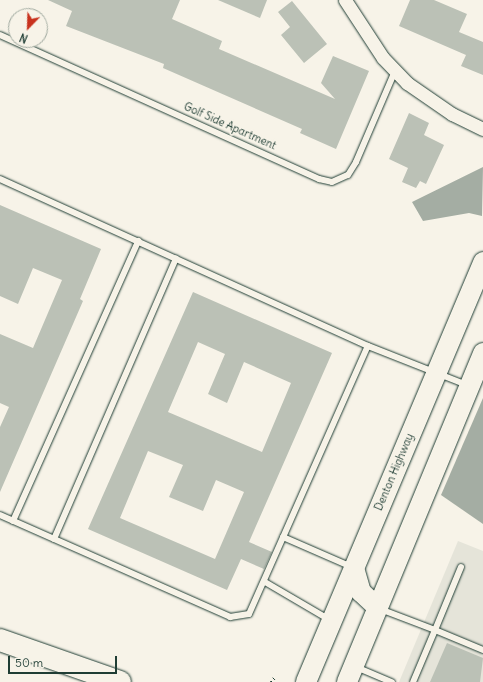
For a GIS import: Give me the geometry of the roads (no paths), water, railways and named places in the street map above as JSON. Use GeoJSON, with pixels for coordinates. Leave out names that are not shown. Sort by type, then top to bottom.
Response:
{"type":"FeatureCollection","features":[{"type":"Feature","properties":{"kind":"highway"},"geometry":{"type":"LineString","coordinates":[[0,640],[120,682]]}},
{"type":"Feature","properties":{"kind":"highway"},"geometry":{"type":"LineString","coordinates":[[0,646],[23,649]]}},
{"type":"Feature","properties":{"kind":"main road","name":"Denton Highway"},"geometry":{"type":"LineString","coordinates":[[306,682],[483,262]]}},
{"type":"Feature","properties":{"kind":"main road"},"geometry":{"type":"LineString","coordinates":[[350,674],[483,353]]}},
{"type":"Feature","properties":{"kind":"main road"},"geometry":{"type":"LineString","coordinates":[[354,568],[361,592],[377,608]]}},
{"type":"Feature","properties":{"kind":"street"},"geometry":{"type":"LineString","coordinates":[[345,0],[395,71],[428,100],[483,130]]}},
{"type":"Feature","properties":{"kind":"lane","name":"Golf Side Apartment"},"geometry":{"type":"LineString","coordinates":[[0,35],[319,179],[332,182],[348,175],[356,162],[395,71]]}},
{"type":"Feature","properties":{"kind":"lane"},"geometry":{"type":"LineString","coordinates":[[0,179],[368,346],[469,386]]}},
{"type":"Feature","properties":{"kind":"lane"},"geometry":{"type":"LineString","coordinates":[[13,521],[138,241]]}},
{"type":"Feature","properties":{"kind":"lane"},"geometry":{"type":"LineString","coordinates":[[54,539],[176,258]]}},
{"type":"Feature","properties":{"kind":"lane"},"geometry":{"type":"LineString","coordinates":[[0,515],[230,617],[249,614],[265,582],[283,537],[368,346]]}},
{"type":"Feature","properties":{"kind":"lane"},"geometry":{"type":"LineString","coordinates":[[283,537],[354,568]]}},
{"type":"Feature","properties":{"kind":"lane"},"geometry":{"type":"LineString","coordinates":[[413,682],[461,567]]}},
{"type":"Feature","properties":{"kind":"lane"},"geometry":{"type":"LineString","coordinates":[[265,582],[332,621]]}},
{"type":"Feature","properties":{"kind":"lane"},"geometry":{"type":"LineString","coordinates":[[377,608],[483,650]]}},
{"type":"Feature","properties":{"kind":"lane"},"geometry":{"type":"LineString","coordinates":[[350,674],[392,682]]}}]}
